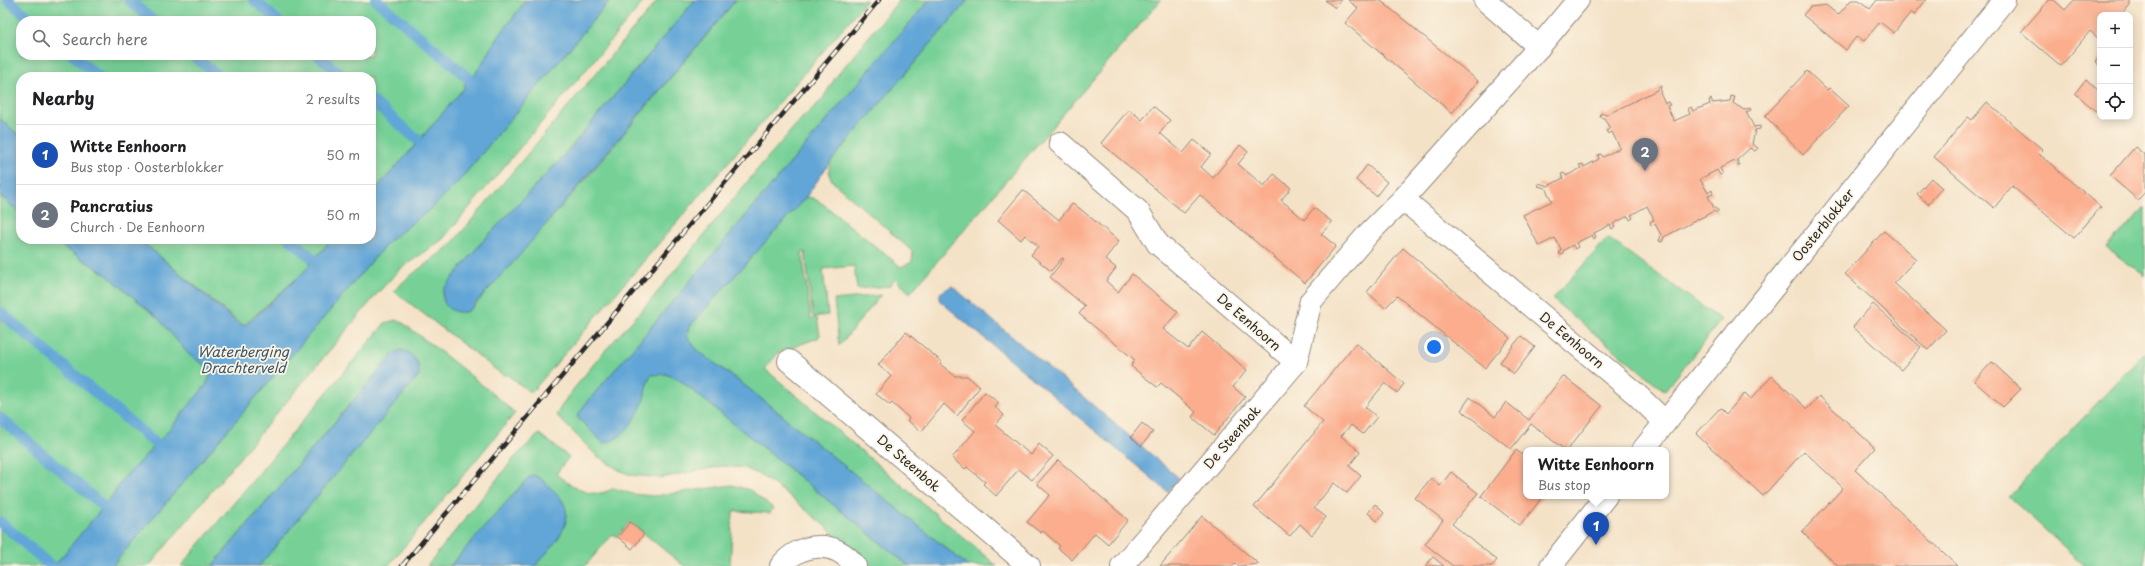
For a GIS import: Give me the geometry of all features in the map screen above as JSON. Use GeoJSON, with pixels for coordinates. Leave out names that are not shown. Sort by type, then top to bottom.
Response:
{"type":"FeatureCollection","features":[{"type":"Feature","properties":{"kind":"street"},"geometry":{"type":"LineString","coordinates":[[1485,0],[1539,47]]}},
{"type":"Feature","properties":{"kind":"street","name":"De Eenhoorn"},"geometry":{"type":"LineString","coordinates":[[1060,143],[1138,211],[1158,244],[1296,362],[1311,300],[1368,234],[1403,199],[1539,47],[1578,0]]}},
{"type":"Feature","properties":{"kind":"street","name":"Oosterblokker"},"geometry":{"type":"LineString","coordinates":[[1645,447],[2004,0]]}},
{"type":"Feature","properties":{"kind":"street","name":"De Eenhoorn"},"geometry":{"type":"LineString","coordinates":[[1403,199],[1636,394],[1665,422]]}},
{"type":"Feature","properties":{"kind":"street","name":"De Steenbok"},"geometry":{"type":"LineString","coordinates":[[789,361],[1029,566]]}},
{"type":"Feature","properties":{"kind":"street","name":"De Steenbok"},"geometry":{"type":"LineString","coordinates":[[1122,566],[1296,362]]}},
{"type":"Feature","properties":{"kind":"street"},"geometry":{"type":"LineString","coordinates":[[1551,566],[1604,499]]}},
{"type":"Feature","properties":{"kind":"street"},"geometry":{"type":"LineString","coordinates":[[781,566],[786,559],[802,548],[822,546],[840,554],[854,566]]}},
{"type":"Feature","properties":{"kind":"green space"},"geometry":{"type":"Polygon","coordinates":[[[0,0],[526,0],[500,35],[474,76],[468,77],[464,88],[422,137],[415,142],[415,146],[376,189],[376,72],[16,72],[16,133],[0,119],[0,0]]]}},
{"type":"Feature","properties":{"kind":"green space"},"geometry":{"type":"Polygon","coordinates":[[[610,0],[645,0],[442,240],[400,269],[376,295],[149,566],[112,566],[389,241],[434,206],[459,181],[610,0]]]}},
{"type":"Feature","properties":{"kind":"green space"},"geometry":{"type":"Polygon","coordinates":[[[658,0],[695,0],[559,161],[481,243],[444,289],[442,296],[468,311],[473,307],[590,174],[736,0],[867,0],[531,393],[506,374],[504,376],[394,291],[408,277],[454,241],[658,0]]]}},
{"type":"Feature","properties":{"kind":"green space"},"geometry":{"type":"Polygon","coordinates":[[[899,0],[929,0],[584,406],[644,397],[646,386],[651,375],[663,374],[681,381],[909,566],[872,566],[787,494],[760,475],[744,468],[722,466],[661,478],[631,475],[619,470],[597,456],[556,415],[568,396],[601,355],[650,301],[762,164],[802,118],[822,100],[835,78],[899,0]]]}},
{"type":"Feature","properties":{"kind":"green space"},"geometry":{"type":"Polygon","coordinates":[[[968,0],[1161,0],[910,293],[895,279],[889,286],[857,289],[854,266],[823,269],[828,315],[813,317],[805,252],[802,252],[811,319],[817,318],[820,335],[818,338],[779,352],[765,369],[997,566],[968,566],[748,388],[697,350],[687,336],[689,327],[806,197],[813,198],[823,204],[901,267],[912,262],[913,252],[834,183],[829,173],[829,167],[831,161],[968,0]]]}},
{"type":"Feature","properties":{"kind":"green space"},"geometry":{"type":"Polygon","coordinates":[[[0,195],[16,209],[16,244],[59,244],[107,275],[158,318],[188,353],[206,366],[211,374],[206,385],[162,438],[121,481],[114,494],[54,566],[0,566],[0,195]]]}},
{"type":"Feature","properties":{"kind":"green space"},"geometry":{"type":"Polygon","coordinates":[[[2145,207],[2145,276],[2107,248],[2145,207]]]}},
{"type":"Feature","properties":{"kind":"green space"},"geometry":{"type":"Polygon","coordinates":[[[1608,238],[1721,320],[1665,391],[1552,299],[1608,238]]]}},
{"type":"Feature","properties":{"kind":"green space"},"geometry":{"type":"Polygon","coordinates":[[[145,244],[328,244],[316,257],[310,258],[310,264],[305,271],[243,326],[145,244]]]}},
{"type":"Feature","properties":{"kind":"green space"},"geometry":{"type":"Polygon","coordinates":[[[881,295],[839,346],[834,300],[881,295]]]}},
{"type":"Feature","properties":{"kind":"green space"},"geometry":{"type":"Polygon","coordinates":[[[396,320],[403,323],[446,356],[515,413],[388,566],[259,566],[419,375],[417,361],[413,358],[350,404],[212,566],[181,566],[385,323],[396,320]]]}},
{"type":"Feature","properties":{"kind":"green space"},"geometry":{"type":"Polygon","coordinates":[[[2145,352],[2145,566],[2085,566],[2009,497],[2145,352]]]}},
{"type":"Feature","properties":{"kind":"green space"},"geometry":{"type":"Polygon","coordinates":[[[539,434],[569,457],[556,474],[576,488],[584,491],[598,493],[606,492],[614,488],[632,494],[654,496],[732,485],[750,490],[773,508],[770,513],[733,511],[730,566],[684,566],[630,522],[617,537],[613,534],[585,566],[535,566],[554,544],[533,475],[527,479],[450,566],[427,566],[514,458],[539,434]]]}},
{"type":"Feature","properties":{"kind":"water","name":"Waterberging Drachterveld"},"geometry":{"type":"Polygon","coordinates":[[[526,0],[610,0],[459,181],[434,206],[389,241],[112,566],[54,566],[114,494],[121,481],[162,438],[206,385],[211,374],[206,366],[188,354],[158,318],[107,275],[59,244],[145,244],[240,325],[246,325],[305,271],[310,264],[310,258],[316,257],[328,244],[376,244],[376,189],[415,146],[416,139],[422,137],[464,88],[466,79],[474,76],[500,35],[526,0]]]}},
{"type":"Feature","properties":{"kind":"water"},"geometry":{"type":"Polygon","coordinates":[[[695,0],[736,0],[513,263],[468,311],[458,312],[448,308],[443,300],[444,289],[481,243],[559,161],[695,0]]]}},
{"type":"Feature","properties":{"kind":"water"},"geometry":{"type":"Polygon","coordinates":[[[929,0],[968,0],[831,161],[806,197],[689,327],[687,336],[697,350],[748,388],[968,566],[909,566],[681,381],[666,374],[651,375],[638,413],[629,427],[617,438],[603,443],[577,417],[584,406],[929,0]]]}},
{"type":"Feature","properties":{"kind":"water"},"geometry":{"type":"Polygon","coordinates":[[[0,119],[16,133],[16,209],[0,195],[0,119]]]}},
{"type":"Feature","properties":{"kind":"water"},"geometry":{"type":"Polygon","coordinates":[[[952,286],[1179,478],[1168,492],[940,301],[940,293],[952,286]]]}},
{"type":"Feature","properties":{"kind":"water"},"geometry":{"type":"Polygon","coordinates":[[[401,350],[406,351],[415,359],[418,366],[419,375],[259,566],[212,566],[394,353],[401,350]]]}},
{"type":"Feature","properties":{"kind":"water"},"geometry":{"type":"Polygon","coordinates":[[[533,475],[541,479],[553,490],[562,500],[566,510],[566,520],[563,530],[551,548],[535,566],[450,566],[527,479],[533,475]]]}},
{"type":"Feature","properties":{"kind":"building"},"geometry":{"type":"Polygon","coordinates":[[[1325,0],[1341,0],[1335,8],[1325,0]]]}},
{"type":"Feature","properties":{"kind":"building"},"geometry":{"type":"Polygon","coordinates":[[[1348,0],[1380,0],[1478,81],[1452,113],[1345,23],[1358,8],[1348,0]]]}},
{"type":"Feature","properties":{"kind":"building"},"geometry":{"type":"Polygon","coordinates":[[[1851,0],[1859,0],[1870,9],[1877,0],[1926,0],[1914,15],[1911,12],[1894,33],[1880,22],[1864,41],[1857,36],[1846,50],[1803,15],[1810,7],[1826,5],[1838,15],[1851,0]]]}},
{"type":"Feature","properties":{"kind":"building"},"geometry":{"type":"Polygon","coordinates":[[[2049,0],[2054,0],[2065,10],[2074,0],[2130,0],[2130,5],[2124,12],[2097,12],[2097,37],[2090,31],[2061,66],[2021,32],[2049,0]]]}},
{"type":"Feature","properties":{"kind":"building"},"geometry":{"type":"Polygon","coordinates":[[[1807,71],[1827,90],[1829,88],[1849,106],[1803,155],[1765,116],[1807,71]]]}},
{"type":"Feature","properties":{"kind":"building"},"geometry":{"type":"Polygon","coordinates":[[[2086,79],[2097,89],[2097,112],[2075,93],[2086,79]]]}},
{"type":"Feature","properties":{"kind":"building"},"geometry":{"type":"Polygon","coordinates":[[[1659,86],[1661,86],[1660,92],[1665,103],[1668,102],[1670,105],[1667,106],[1674,121],[1690,114],[1688,109],[1691,107],[1693,111],[1710,104],[1709,100],[1711,99],[1713,103],[1730,101],[1731,96],[1735,97],[1733,103],[1744,110],[1750,108],[1751,110],[1746,112],[1754,127],[1760,126],[1760,129],[1755,130],[1752,144],[1758,148],[1755,151],[1750,148],[1737,160],[1740,165],[1738,165],[1735,161],[1720,168],[1723,174],[1720,175],[1717,170],[1700,179],[1708,193],[1712,190],[1713,194],[1708,196],[1714,208],[1718,210],[1718,213],[1714,211],[1664,237],[1662,242],[1659,241],[1661,235],[1655,224],[1651,225],[1650,222],[1654,220],[1647,206],[1631,215],[1633,218],[1630,220],[1628,216],[1613,224],[1615,227],[1612,229],[1610,225],[1594,233],[1596,237],[1594,239],[1592,235],[1576,243],[1578,247],[1575,249],[1573,245],[1564,250],[1562,255],[1559,254],[1561,249],[1555,238],[1539,246],[1523,215],[1552,201],[1545,188],[1538,186],[1539,183],[1548,186],[1563,178],[1561,174],[1564,173],[1566,176],[1581,168],[1579,165],[1583,164],[1584,167],[1599,159],[1598,155],[1601,154],[1603,157],[1620,148],[1612,132],[1608,134],[1606,131],[1610,129],[1604,118],[1600,117],[1601,113],[1606,115],[1657,90],[1659,86]]]}},
{"type":"Feature","properties":{"kind":"building"},"geometry":{"type":"Polygon","coordinates":[[[1987,102],[2043,150],[2039,154],[2101,207],[2074,238],[2012,186],[1994,208],[1934,157],[1968,117],[1972,120],[1987,102]]]}},
{"type":"Feature","properties":{"kind":"building"},"geometry":{"type":"Polygon","coordinates":[[[1153,106],[1170,120],[1160,133],[1183,153],[1194,140],[1211,154],[1201,167],[1213,178],[1240,145],[1248,152],[1238,164],[1264,186],[1274,174],[1291,188],[1281,200],[1304,220],[1314,208],[1332,222],[1321,234],[1336,246],[1305,283],[1200,195],[1184,213],[1101,143],[1129,109],[1142,120],[1153,106]]]}},
{"type":"Feature","properties":{"kind":"building"},"geometry":{"type":"Polygon","coordinates":[[[2135,147],[2145,155],[2145,192],[2138,200],[2110,176],[2135,147]]]}},
{"type":"Feature","properties":{"kind":"building"},"geometry":{"type":"Polygon","coordinates":[[[1367,165],[1387,182],[1376,196],[1356,180],[1367,165]]]}},
{"type":"Feature","properties":{"kind":"building"},"geometry":{"type":"Polygon","coordinates":[[[1931,178],[1942,188],[1928,204],[1917,194],[1931,178]]]}},
{"type":"Feature","properties":{"kind":"building"},"geometry":{"type":"Polygon","coordinates":[[[1023,190],[1059,220],[1073,203],[1119,241],[1105,259],[1116,268],[1106,281],[1118,292],[1132,274],[1178,312],[1163,329],[1188,349],[1202,332],[1247,370],[1233,387],[1245,397],[1214,435],[1192,417],[1196,412],[1161,383],[1157,387],[1131,366],[1135,360],[1079,314],[1085,306],[1050,277],[1064,259],[1062,258],[1051,271],[1031,255],[1038,246],[1025,235],[1021,240],[998,220],[1023,190]]]}},
{"type":"Feature","properties":{"kind":"building"},"geometry":{"type":"Polygon","coordinates":[[[1884,231],[1916,259],[1894,283],[1946,330],[1928,350],[1845,274],[1884,231]]]}},
{"type":"Feature","properties":{"kind":"building"},"geometry":{"type":"Polygon","coordinates":[[[1403,248],[1510,338],[1485,368],[1397,296],[1385,308],[1367,292],[1403,248]]]}},
{"type":"Feature","properties":{"kind":"building"},"geometry":{"type":"Polygon","coordinates":[[[1873,304],[1921,347],[1901,370],[1853,327],[1873,304]]]}},
{"type":"Feature","properties":{"kind":"building"},"geometry":{"type":"Polygon","coordinates":[[[906,332],[942,362],[940,364],[955,376],[967,376],[980,387],[957,416],[944,404],[921,432],[907,420],[909,418],[892,403],[890,405],[876,394],[891,376],[878,365],[906,332]]]}},
{"type":"Feature","properties":{"kind":"building"},"geometry":{"type":"Polygon","coordinates":[[[1521,336],[1535,347],[1514,374],[1500,362],[1521,336]]]}},
{"type":"Feature","properties":{"kind":"building"},"geometry":{"type":"Polygon","coordinates":[[[1356,343],[1404,384],[1397,393],[1385,383],[1365,407],[1377,417],[1363,434],[1351,425],[1341,436],[1360,452],[1349,466],[1361,476],[1347,493],[1334,483],[1314,508],[1326,517],[1312,535],[1300,524],[1290,536],[1254,507],[1323,422],[1304,406],[1356,343]]]}},
{"type":"Feature","properties":{"kind":"building"},"geometry":{"type":"Polygon","coordinates":[[[1992,362],[2021,389],[2003,407],[1974,381],[1992,362]]]}},
{"type":"Feature","properties":{"kind":"building"},"geometry":{"type":"Polygon","coordinates":[[[1563,376],[1602,406],[1569,447],[1561,447],[1531,424],[1511,449],[1461,410],[1470,397],[1495,417],[1506,402],[1529,420],[1563,376]]]}},
{"type":"Feature","properties":{"kind":"building"},"geometry":{"type":"Polygon","coordinates":[[[1772,376],[1807,409],[1819,396],[1875,448],[1855,470],[1958,566],[1838,566],[1802,532],[1843,488],[1804,451],[1763,496],[1696,434],[1720,408],[1726,414],[1745,393],[1751,399],[1772,376]]]}},
{"type":"Feature","properties":{"kind":"building"},"geometry":{"type":"Polygon","coordinates":[[[985,392],[999,403],[995,407],[1004,415],[995,425],[1031,455],[1039,444],[1053,456],[1032,480],[1019,469],[996,496],[983,484],[985,482],[967,467],[965,469],[952,458],[975,431],[962,420],[985,392]]]}},
{"type":"Feature","properties":{"kind":"building"},"geometry":{"type":"Polygon","coordinates":[[[1142,423],[1153,432],[1141,446],[1131,437],[1142,423]]]}},
{"type":"Feature","properties":{"kind":"building"},"geometry":{"type":"Polygon","coordinates":[[[1516,450],[1523,455],[1523,499],[1541,499],[1520,526],[1481,496],[1516,450]]]}},
{"type":"Feature","properties":{"kind":"building"},"geometry":{"type":"Polygon","coordinates":[[[1058,460],[1128,520],[1108,544],[1095,533],[1072,560],[1058,548],[1060,546],[1043,531],[1041,533],[1027,522],[1050,495],[1037,484],[1058,460]]]}},
{"type":"Feature","properties":{"kind":"building"},"geometry":{"type":"Polygon","coordinates":[[[1451,472],[1478,493],[1452,524],[1497,560],[1492,566],[1453,566],[1425,544],[1443,520],[1415,498],[1431,478],[1440,486],[1451,472]]]}},
{"type":"Feature","properties":{"kind":"building"},"geometry":{"type":"Polygon","coordinates":[[[1375,504],[1384,513],[1377,521],[1368,513],[1375,504]]]}},
{"type":"Feature","properties":{"kind":"building"},"geometry":{"type":"Polygon","coordinates":[[[1202,516],[1259,564],[1239,566],[1235,563],[1233,566],[1160,566],[1202,516]]]}},
{"type":"Feature","properties":{"kind":"building"},"geometry":{"type":"Polygon","coordinates":[[[630,522],[644,534],[632,549],[618,537],[630,522]]]}},
{"type":"Feature","properties":{"kind":"building"},"geometry":{"type":"Polygon","coordinates":[[[1433,557],[1444,566],[1425,566],[1433,557]]]}},
{"type":"Feature","properties":{"kind":"waterway"},"geometry":{"type":"LineString","coordinates":[[8,0],[27,16]]}},
{"type":"Feature","properties":{"kind":"waterway"},"geometry":{"type":"LineString","coordinates":[[129,0],[147,16]]}},
{"type":"Feature","properties":{"kind":"waterway"},"geometry":{"type":"LineString","coordinates":[[254,0],[272,16]]}},
{"type":"Feature","properties":{"kind":"waterway"},"geometry":{"type":"LineString","coordinates":[[376,0],[478,86]]}},
{"type":"Feature","properties":{"kind":"waterway"},"geometry":{"type":"LineString","coordinates":[[79,60],[93,72]]}},
{"type":"Feature","properties":{"kind":"waterway"},"geometry":{"type":"LineString","coordinates":[[199,60],[213,72]]}},
{"type":"Feature","properties":{"kind":"waterway"},"geometry":{"type":"LineString","coordinates":[[324,60],[338,72]]}},
{"type":"Feature","properties":{"kind":"waterway"},"geometry":{"type":"LineString","coordinates":[[376,104],[427,148]]}},
{"type":"Feature","properties":{"kind":"waterway"},"geometry":{"type":"LineString","coordinates":[[296,244],[323,267]]}},
{"type":"Feature","properties":{"kind":"waterway"},"geometry":{"type":"LineString","coordinates":[[0,312],[168,454]]}},
{"type":"Feature","properties":{"kind":"waterway"},"geometry":{"type":"LineString","coordinates":[[0,418],[115,516]]}},
{"type":"Feature","properties":{"kind":"waterway"},"geometry":{"type":"LineString","coordinates":[[0,522],[51,566]]}},
{"type":"Feature","properties":{"kind":"railway"},"geometry":{"type":"LineString","coordinates":[[402,566],[879,0]]}},
{"type":"Feature","properties":{"kind":"place","name":"Pancratius"},"geometry":{"type":"Point","coordinates":[1645,171]}},
{"type":"Feature","properties":{"kind":"place","name":"Witte Eenhoorn"},"geometry":{"type":"Point","coordinates":[1596,545]}}]}
